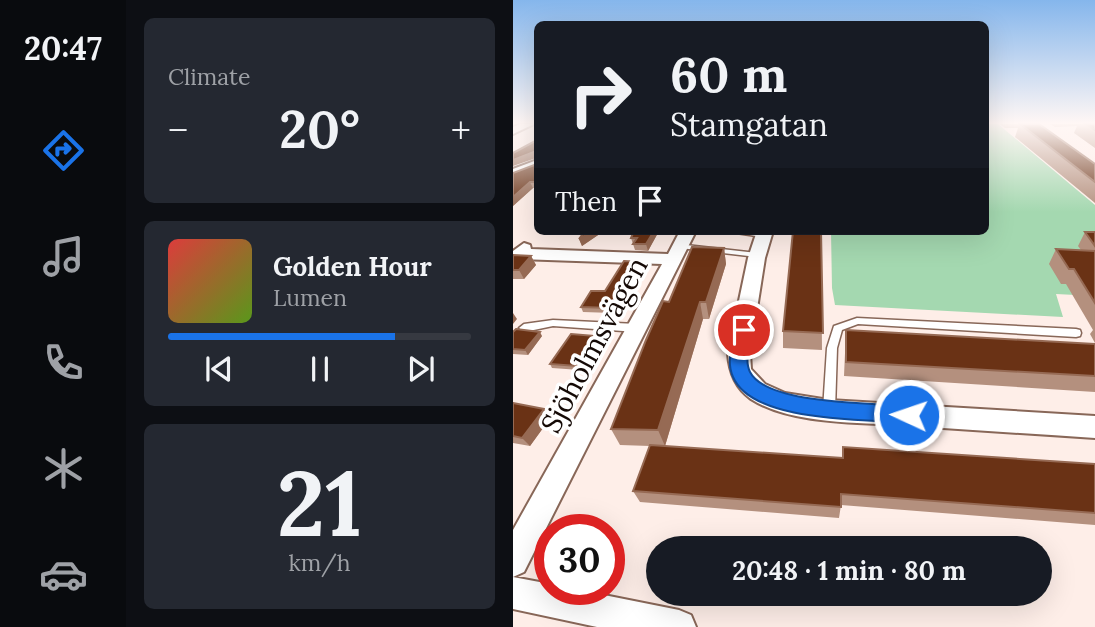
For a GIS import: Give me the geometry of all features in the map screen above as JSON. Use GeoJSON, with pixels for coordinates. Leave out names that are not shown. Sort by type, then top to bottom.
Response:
{"type":"FeatureCollection","features":[{"type":"Feature","properties":{"kind":"street"},"geometry":{"type":"LineString","coordinates":[[513,173],[534,165]]}},
{"type":"Feature","properties":{"kind":"street"},"geometry":{"type":"LineString","coordinates":[[761,240],[738,355],[741,375],[761,394],[786,405],[829,410],[1095,427]]}},
{"type":"Feature","properties":{"kind":"street"},"geometry":{"type":"LineString","coordinates":[[524,248],[519,254],[680,245]]}},
{"type":"Feature","properties":{"kind":"street","name":"Sjöholmsvägen"},"geometry":{"type":"LineString","coordinates":[[513,561],[680,245]]}},
{"type":"Feature","properties":{"kind":"street"},"geometry":{"type":"LineString","coordinates":[[513,593],[679,627]]}},
{"type":"Feature","properties":{"kind":"lane"},"geometry":{"type":"LineString","coordinates":[[680,245],[761,240]]}},
{"type":"Feature","properties":{"kind":"lane"},"geometry":{"type":"LineString","coordinates":[[829,410],[833,348],[838,328],[846,323],[857,321],[1076,333]]}},
{"type":"Feature","properties":{"kind":"lane"},"geometry":{"type":"LineString","coordinates":[[524,328],[553,323],[637,328]]}},
{"type":"Feature","properties":{"kind":"green space"},"geometry":{"type":"Polygon","coordinates":[[[989,153],[1033,153],[1095,205],[1095,296],[1056,294],[1063,317],[835,305],[831,235],[989,235],[989,153]]]}},
{"type":"Feature","properties":{"kind":"building"},"geometry":{"type":"Polygon","coordinates":[[[513,153],[531,153],[513,160],[513,153]]]}},
{"type":"Feature","properties":{"kind":"building"},"geometry":{"type":"Polygon","coordinates":[[[1058,153],[1080,153],[1095,164],[1095,182],[1058,153]]]}},
{"type":"Feature","properties":{"kind":"building"},"geometry":{"type":"Polygon","coordinates":[[[534,165],[534,182],[530,182],[513,197],[513,173],[534,165]]]}},
{"type":"Feature","properties":{"kind":"building"},"geometry":{"type":"Polygon","coordinates":[[[1085,232],[1095,232],[1095,246],[1085,232]]]}},
{"type":"Feature","properties":{"kind":"building"},"geometry":{"type":"Polygon","coordinates":[[[632,235],[652,235],[646,244],[633,244],[637,238],[631,238],[632,235]]]}},
{"type":"Feature","properties":{"kind":"building"},"geometry":{"type":"Polygon","coordinates":[[[793,235],[821,235],[823,333],[783,331],[793,235]]]}},
{"type":"Feature","properties":{"kind":"building"},"geometry":{"type":"Polygon","coordinates":[[[692,247],[724,248],[706,302],[700,302],[658,430],[611,429],[663,301],[669,302],[692,247]]]}},
{"type":"Feature","properties":{"kind":"building"},"geometry":{"type":"Polygon","coordinates":[[[1056,249],[1095,251],[1095,303],[1074,269],[1069,269],[1056,249]]]}},
{"type":"Feature","properties":{"kind":"building"},"geometry":{"type":"Polygon","coordinates":[[[513,255],[531,256],[519,270],[513,270],[513,255]]]}},
{"type":"Feature","properties":{"kind":"building"},"geometry":{"type":"Polygon","coordinates":[[[624,261],[640,262],[611,308],[581,307],[591,291],[605,291],[624,261]]]}},
{"type":"Feature","properties":{"kind":"building"},"geometry":{"type":"Polygon","coordinates":[[[516,329],[540,332],[525,350],[513,349],[513,332],[516,329]]]}},
{"type":"Feature","properties":{"kind":"building"},"geometry":{"type":"Polygon","coordinates":[[[846,330],[1095,344],[1095,376],[846,362],[846,330]]]}},
{"type":"Feature","properties":{"kind":"building"},"geometry":{"type":"Polygon","coordinates":[[[571,334],[596,336],[577,366],[550,364],[571,334]]]}},
{"type":"Feature","properties":{"kind":"building"},"geometry":{"type":"Polygon","coordinates":[[[513,403],[544,409],[522,438],[513,436],[513,403]]]}},
{"type":"Feature","properties":{"kind":"building"},"geometry":{"type":"Polygon","coordinates":[[[650,445],[843,458],[843,447],[1095,464],[1095,513],[841,494],[841,507],[633,491],[650,445]]]}},
{"type":"Feature","properties":{"kind":"route"},"geometry":{"type":"LineString","coordinates":[[744,330],[738,355],[741,375],[761,394],[786,405],[909,415]]}}]}
